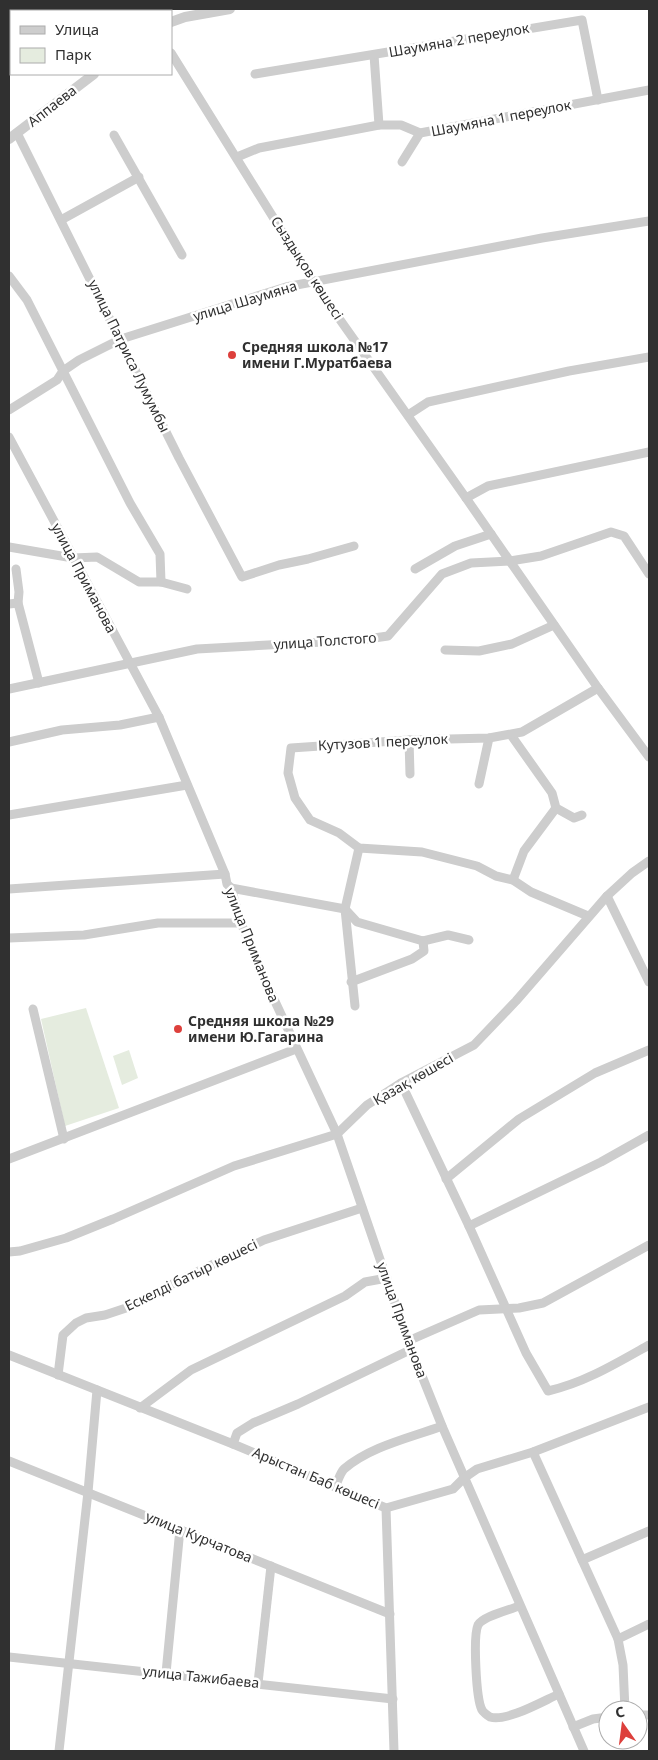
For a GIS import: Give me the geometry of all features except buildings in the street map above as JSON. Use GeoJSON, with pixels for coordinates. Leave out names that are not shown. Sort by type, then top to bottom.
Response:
{"type":"FeatureCollection","features":[{"type":"Feature","properties":{"kind":"street"},"geometry":{"type":"LineString","coordinates":[[172,22],[185,17],[230,9]]}},
{"type":"Feature","properties":{"kind":"street","name":"Шаумяна 2 переулок"},"geometry":{"type":"LineString","coordinates":[[255,74],[582,20],[598,100]]}},
{"type":"Feature","properties":{"kind":"street","name":"Сыздықов көшесі"},"geometry":{"type":"LineString","coordinates":[[172,55],[314,283],[492,534],[598,688],[649,757]]}},
{"type":"Feature","properties":{"kind":"street"},"geometry":{"type":"LineString","coordinates":[[374,55],[379,126]]}},
{"type":"Feature","properties":{"kind":"street","name":"Аппаева"},"geometry":{"type":"LineString","coordinates":[[13,136],[93,75]]}},
{"type":"Feature","properties":{"kind":"street","name":"Шаумяна 1 переулок"},"geometry":{"type":"LineString","coordinates":[[237,157],[260,148],[379,126],[401,125],[420,133],[649,90]]}},
{"type":"Feature","properties":{"kind":"street"},"geometry":{"type":"LineString","coordinates":[[402,162],[420,133]]}},
{"type":"Feature","properties":{"kind":"street"},"geometry":{"type":"LineString","coordinates":[[114,135],[182,254]]}},
{"type":"Feature","properties":{"kind":"street","name":"улица Патриса Лумумбы"},"geometry":{"type":"LineString","coordinates":[[13,136],[62,220],[179,458],[242,577],[279,565],[354,546]]}},
{"type":"Feature","properties":{"kind":"street"},"geometry":{"type":"LineString","coordinates":[[62,220],[139,177]]}},
{"type":"Feature","properties":{"kind":"street","name":"улица Шаумяна"},"geometry":{"type":"LineString","coordinates":[[9,410],[56,380],[63,371],[79,360],[121,339],[286,287],[542,238],[649,221]]}},
{"type":"Feature","properties":{"kind":"street"},"geometry":{"type":"LineString","coordinates":[[9,276],[27,300],[135,512],[160,554],[161,582]]}},
{"type":"Feature","properties":{"kind":"street"},"geometry":{"type":"LineString","coordinates":[[408,415],[428,402],[569,371],[649,357]]}},
{"type":"Feature","properties":{"kind":"street","name":"улица Приманова"},"geometry":{"type":"LineString","coordinates":[[9,438],[159,717],[225,874],[227,884],[231,888],[241,923],[296,1049],[337,1134],[410,1345],[442,1426],[519,1606],[584,1751]]}},
{"type":"Feature","properties":{"kind":"street"},"geometry":{"type":"LineString","coordinates":[[466,498],[488,486],[649,452]]}},
{"type":"Feature","properties":{"kind":"street","name":"улица Толстого"},"geometry":{"type":"LineString","coordinates":[[9,689],[197,649],[360,640],[388,636],[442,574],[471,563],[510,561],[541,556],[611,532],[624,536],[649,574]]}},
{"type":"Feature","properties":{"kind":"street"},"geometry":{"type":"LineString","coordinates":[[415,569],[455,546],[492,534]]}},
{"type":"Feature","properties":{"kind":"street"},"geometry":{"type":"LineString","coordinates":[[9,547],[73,558],[97,557],[139,582],[161,582],[187,590]]}},
{"type":"Feature","properties":{"kind":"street"},"geometry":{"type":"LineString","coordinates":[[16,570],[19,592],[13,603],[39,683]]}},
{"type":"Feature","properties":{"kind":"street"},"geometry":{"type":"LineString","coordinates":[[445,650],[478,651],[512,644],[554,625]]}},
{"type":"Feature","properties":{"kind":"street","name":"Кутузов 1 переулок"},"geometry":{"type":"LineString","coordinates":[[359,848],[339,833],[310,820],[295,798],[288,773],[291,748],[409,740],[489,738],[511,735],[522,732],[598,688]]}},
{"type":"Feature","properties":{"kind":"street"},"geometry":{"type":"LineString","coordinates":[[9,742],[62,730],[120,725],[159,717]]}},
{"type":"Feature","properties":{"kind":"street"},"geometry":{"type":"LineString","coordinates":[[511,735],[552,792],[556,808],[574,818],[582,815]]}},
{"type":"Feature","properties":{"kind":"street"},"geometry":{"type":"LineString","coordinates":[[479,784],[489,738]]}},
{"type":"Feature","properties":{"kind":"street"},"geometry":{"type":"LineString","coordinates":[[409,740],[410,774]]}},
{"type":"Feature","properties":{"kind":"street"},"geometry":{"type":"LineString","coordinates":[[9,815],[187,785]]}},
{"type":"Feature","properties":{"kind":"street"},"geometry":{"type":"LineString","coordinates":[[513,880],[524,851],[556,808]]}},
{"type":"Feature","properties":{"kind":"street"},"geometry":{"type":"LineString","coordinates":[[355,1006],[351,982],[345,909],[359,848],[422,852],[477,866],[496,876],[513,880],[532,892],[588,916]]}},
{"type":"Feature","properties":{"kind":"street","name":"Қазақ көшесі"},"geometry":{"type":"LineString","coordinates":[[9,1252],[20,1251],[66,1238],[234,1166],[337,1134],[367,1105],[401,1083],[474,1045],[516,1002],[607,896],[632,873],[649,861]]}},
{"type":"Feature","properties":{"kind":"street"},"geometry":{"type":"LineString","coordinates":[[9,889],[225,874]]}},
{"type":"Feature","properties":{"kind":"street"},"geometry":{"type":"LineString","coordinates":[[231,888],[345,909],[356,922],[423,941],[448,934],[469,940]]}},
{"type":"Feature","properties":{"kind":"street"},"geometry":{"type":"LineString","coordinates":[[607,896],[649,982]]}},
{"type":"Feature","properties":{"kind":"street"},"geometry":{"type":"LineString","coordinates":[[9,938],[84,935],[158,923],[241,923]]}},
{"type":"Feature","properties":{"kind":"street"},"geometry":{"type":"LineString","coordinates":[[351,982],[412,959],[424,951],[423,941]]}},
{"type":"Feature","properties":{"kind":"street"},"geometry":{"type":"LineString","coordinates":[[33,1010],[64,1139]]}},
{"type":"Feature","properties":{"kind":"street"},"geometry":{"type":"LineString","coordinates":[[9,1159],[296,1049]]}},
{"type":"Feature","properties":{"kind":"street"},"geometry":{"type":"LineString","coordinates":[[446,1179],[519,1119],[595,1073],[649,1050]]}},
{"type":"Feature","properties":{"kind":"street"},"geometry":{"type":"LineString","coordinates":[[401,1083],[507,1308],[526,1353],[548,1391],[565,1387],[649,1345]]}},
{"type":"Feature","properties":{"kind":"street"},"geometry":{"type":"LineString","coordinates":[[469,1226],[601,1162],[649,1135]]}},
{"type":"Feature","properties":{"kind":"street","name":"Ескелді батыр көшесі"},"geometry":{"type":"LineString","coordinates":[[58,1375],[63,1334],[86,1318],[105,1315],[135,1305],[176,1282],[264,1240],[362,1208]]}},
{"type":"Feature","properties":{"kind":"street"},"geometry":{"type":"LineString","coordinates":[[233,1444],[237,1433],[253,1422],[298,1404],[479,1310],[520,1308],[543,1303],[649,1245]]}},
{"type":"Feature","properties":{"kind":"street"},"geometry":{"type":"LineString","coordinates":[[140,1408],[191,1370],[345,1296],[365,1282],[387,1278]]}},
{"type":"Feature","properties":{"kind":"street","name":"Арыстан Баб көшесі"},"geometry":{"type":"LineString","coordinates":[[9,1356],[233,1444],[386,1508],[453,1489],[477,1469],[533,1452],[649,1407]]}},
{"type":"Feature","properties":{"kind":"street"},"geometry":{"type":"LineString","coordinates":[[60,1751],[88,1492],[96,1390]]}},
{"type":"Feature","properties":{"kind":"street"},"geometry":{"type":"LineString","coordinates":[[335,1487],[342,1470],[362,1457],[378,1449],[442,1426]]}},
{"type":"Feature","properties":{"kind":"street"},"geometry":{"type":"LineString","coordinates":[[533,1452],[618,1639],[623,1665],[624,1700]]}},
{"type":"Feature","properties":{"kind":"street","name":"улица Курчатова"},"geometry":{"type":"LineString","coordinates":[[9,1461],[390,1614]]}},
{"type":"Feature","properties":{"kind":"street"},"geometry":{"type":"LineString","coordinates":[[386,1508],[394,1751]]}},
{"type":"Feature","properties":{"kind":"street"},"geometry":{"type":"LineString","coordinates":[[166,1673],[180,1529]]}},
{"type":"Feature","properties":{"kind":"street"},"geometry":{"type":"LineString","coordinates":[[582,1560],[649,1531]]}},
{"type":"Feature","properties":{"kind":"street"},"geometry":{"type":"LineString","coordinates":[[258,1683],[271,1566]]}},
{"type":"Feature","properties":{"kind":"street"},"geometry":{"type":"LineString","coordinates":[[519,1606],[484,1619],[478,1625],[476,1634],[476,1668],[478,1693],[482,1710],[490,1717],[507,1717],[559,1694]]}},
{"type":"Feature","properties":{"kind":"street"},"geometry":{"type":"LineString","coordinates":[[618,1639],[649,1624]]}},
{"type":"Feature","properties":{"kind":"street","name":"улица Тажибаева"},"geometry":{"type":"LineString","coordinates":[[9,1657],[393,1699]]}},
{"type":"Feature","properties":{"kind":"street"},"geometry":{"type":"LineString","coordinates":[[573,1727],[598,1719]]}},
{"type":"Feature","properties":{"kind":"green space"},"geometry":{"type":"Polygon","coordinates":[[[86,1008],[119,1108],[65,1126],[41,1019],[86,1008]]]}},
{"type":"Feature","properties":{"kind":"green space"},"geometry":{"type":"Polygon","coordinates":[[[129,1050],[138,1078],[122,1085],[113,1056],[129,1050]]]}},
{"type":"Feature","properties":{"kind":"place","name":"Средняя школа №17 имени Г.Муратбаева"},"geometry":{"type":"Point","coordinates":[232,355]}},
{"type":"Feature","properties":{"kind":"place","name":"Средняя школа №29 имени Ю.Гагарина"},"geometry":{"type":"Point","coordinates":[178,1029]}}]}
